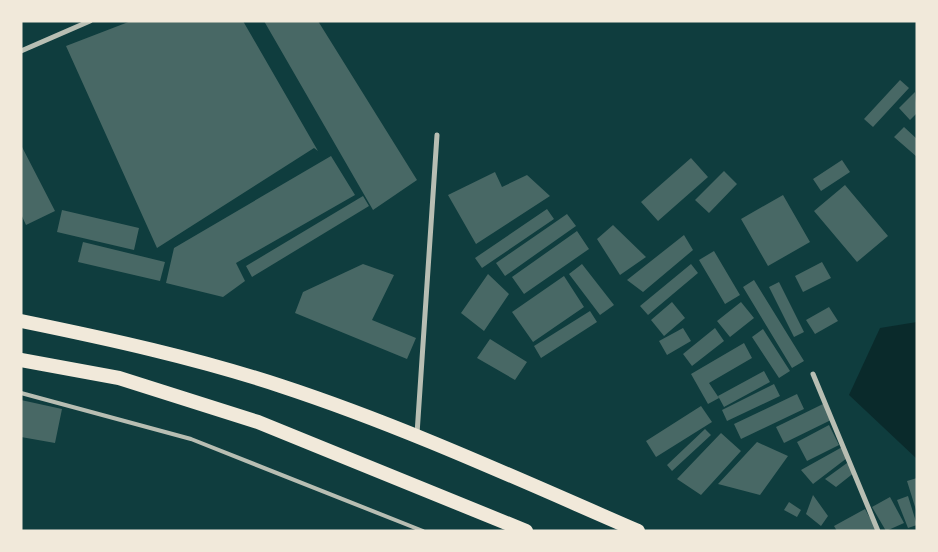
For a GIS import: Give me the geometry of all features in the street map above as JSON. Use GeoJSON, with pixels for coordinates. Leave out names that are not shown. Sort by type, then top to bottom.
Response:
{"type":"FeatureCollection","features":[{"type":"Feature","properties":{"kind":"highway"},"geometry":{"type":"LineString","coordinates":[[21,321],[134,344],[280,386],[417,435],[638,531]]}},
{"type":"Feature","properties":{"kind":"highway"},"geometry":{"type":"LineString","coordinates":[[21,360],[119,378],[258,422],[526,531]]}},
{"type":"Feature","properties":{"kind":"street"},"geometry":{"type":"LineString","coordinates":[[21,51],[90,21]]}},
{"type":"Feature","properties":{"kind":"street"},"geometry":{"type":"LineString","coordinates":[[417,435],[437,135]]}},
{"type":"Feature","properties":{"kind":"street"},"geometry":{"type":"LineString","coordinates":[[813,374],[878,531]]}},
{"type":"Feature","properties":{"kind":"lane"},"geometry":{"type":"LineString","coordinates":[[21,393],[191,439],[423,531]]}},
{"type":"Feature","properties":{"kind":"water"},"geometry":{"type":"Polygon","coordinates":[[[917,322],[917,459],[849,395],[880,328],[917,322]]]}},
{"type":"Feature","properties":{"kind":"building"},"geometry":{"type":"Polygon","coordinates":[[[131,21],[243,21],[318,151],[314,148],[157,248],[66,46],[131,21]]]}},
{"type":"Feature","properties":{"kind":"building"},"geometry":{"type":"Polygon","coordinates":[[[264,21],[318,21],[417,180],[373,210],[264,21]]]}},
{"type":"Feature","properties":{"kind":"building"},"geometry":{"type":"Polygon","coordinates":[[[900,80],[909,88],[873,127],[864,119],[900,80]]]}},
{"type":"Feature","properties":{"kind":"building"},"geometry":{"type":"Polygon","coordinates":[[[915,92],[917,113],[910,120],[899,108],[915,92]]]}},
{"type":"Feature","properties":{"kind":"building"},"geometry":{"type":"Polygon","coordinates":[[[904,127],[917,139],[917,157],[894,137],[904,127]]]}},
{"type":"Feature","properties":{"kind":"building"},"geometry":{"type":"Polygon","coordinates":[[[21,145],[55,211],[26,225],[21,214],[21,145]]]}},
{"type":"Feature","properties":{"kind":"building"},"geometry":{"type":"Polygon","coordinates":[[[331,156],[355,195],[236,263],[245,281],[223,297],[166,283],[174,248],[331,156]]]}},
{"type":"Feature","properties":{"kind":"building"},"geometry":{"type":"Polygon","coordinates":[[[691,158],[708,177],[658,221],[641,202],[691,158]]]}},
{"type":"Feature","properties":{"kind":"building"},"geometry":{"type":"Polygon","coordinates":[[[842,160],[850,172],[821,191],[813,179],[842,160]]]}},
{"type":"Feature","properties":{"kind":"building"},"geometry":{"type":"Polygon","coordinates":[[[724,171],[737,184],[709,213],[695,200],[724,171]]]}},
{"type":"Feature","properties":{"kind":"building"},"geometry":{"type":"Polygon","coordinates":[[[495,172],[502,187],[527,175],[550,196],[476,244],[448,195],[495,172]]]}},
{"type":"Feature","properties":{"kind":"building"},"geometry":{"type":"Polygon","coordinates":[[[845,185],[888,236],[857,262],[814,211],[845,185]]]}},
{"type":"Feature","properties":{"kind":"building"},"geometry":{"type":"Polygon","coordinates":[[[783,195],[810,242],[768,266],[741,219],[783,195]]]}},
{"type":"Feature","properties":{"kind":"building"},"geometry":{"type":"Polygon","coordinates":[[[363,196],[369,206],[252,277],[246,266],[363,196]]]}},
{"type":"Feature","properties":{"kind":"building"},"geometry":{"type":"Polygon","coordinates":[[[547,209],[554,219],[482,268],[475,258],[547,209]]]}},
{"type":"Feature","properties":{"kind":"building"},"geometry":{"type":"Polygon","coordinates":[[[62,210],[139,228],[134,250],[57,232],[62,210]]]}},
{"type":"Feature","properties":{"kind":"building"},"geometry":{"type":"Polygon","coordinates":[[[567,214],[576,226],[505,276],[496,263],[567,214]]]}},
{"type":"Feature","properties":{"kind":"building"},"geometry":{"type":"Polygon","coordinates":[[[613,225],[646,257],[620,275],[597,239],[613,225]]]}},
{"type":"Feature","properties":{"kind":"building"},"geometry":{"type":"Polygon","coordinates":[[[577,231],[589,249],[524,294],[512,277],[577,231]]]}},
{"type":"Feature","properties":{"kind":"building"},"geometry":{"type":"Polygon","coordinates":[[[684,235],[693,250],[643,292],[627,280],[684,235]]]}},
{"type":"Feature","properties":{"kind":"building"},"geometry":{"type":"Polygon","coordinates":[[[83,242],[165,262],[160,281],[78,262],[83,242]]]}},
{"type":"Feature","properties":{"kind":"building"},"geometry":{"type":"Polygon","coordinates":[[[714,251],[740,295],[725,304],[699,260],[714,251]]]}},
{"type":"Feature","properties":{"kind":"building"},"geometry":{"type":"Polygon","coordinates":[[[822,262],[831,278],[803,292],[795,276],[822,262]]]}},
{"type":"Feature","properties":{"kind":"building"},"geometry":{"type":"Polygon","coordinates":[[[363,264],[394,275],[372,320],[416,338],[407,359],[295,313],[303,292],[363,264]]]}},
{"type":"Feature","properties":{"kind":"building"},"geometry":{"type":"Polygon","coordinates":[[[582,264],[614,305],[600,315],[569,274],[582,264]]]}},
{"type":"Feature","properties":{"kind":"building"},"geometry":{"type":"Polygon","coordinates":[[[691,264],[698,273],[648,315],[640,306],[691,264]]]}},
{"type":"Feature","properties":{"kind":"building"},"geometry":{"type":"Polygon","coordinates":[[[488,274],[509,294],[484,331],[461,313],[488,274]]]}},
{"type":"Feature","properties":{"kind":"building"},"geometry":{"type":"Polygon","coordinates":[[[564,276],[584,307],[533,342],[512,312],[564,276]]]}},
{"type":"Feature","properties":{"kind":"building"},"geometry":{"type":"Polygon","coordinates":[[[754,280],[804,361],[792,368],[743,287],[754,280]]]}},
{"type":"Feature","properties":{"kind":"building"},"geometry":{"type":"Polygon","coordinates":[[[779,282],[804,332],[794,337],[769,287],[779,282]]]}},
{"type":"Feature","properties":{"kind":"building"},"geometry":{"type":"Polygon","coordinates":[[[672,302],[685,318],[664,336],[651,320],[672,302]]]}},
{"type":"Feature","properties":{"kind":"building"},"geometry":{"type":"Polygon","coordinates":[[[741,302],[754,318],[730,337],[717,321],[741,302]]]}},
{"type":"Feature","properties":{"kind":"building"},"geometry":{"type":"Polygon","coordinates":[[[829,307],[838,321],[815,334],[806,320],[829,307]]]}},
{"type":"Feature","properties":{"kind":"building"},"geometry":{"type":"Polygon","coordinates":[[[590,311],[597,322],[541,358],[534,346],[590,311]]]}},
{"type":"Feature","properties":{"kind":"building"},"geometry":{"type":"Polygon","coordinates":[[[683,328],[691,341],[667,355],[659,341],[683,328]]]}},
{"type":"Feature","properties":{"kind":"building"},"geometry":{"type":"Polygon","coordinates":[[[715,328],[724,341],[692,366],[683,354],[715,328]]]}},
{"type":"Feature","properties":{"kind":"building"},"geometry":{"type":"Polygon","coordinates":[[[763,329],[790,371],[779,378],[752,337],[763,329]]]}},
{"type":"Feature","properties":{"kind":"building"},"geometry":{"type":"Polygon","coordinates":[[[490,339],[527,362],[515,380],[477,358],[490,339]]]}},
{"type":"Feature","properties":{"kind":"building"},"geometry":{"type":"Polygon","coordinates":[[[744,343],[752,358],[709,383],[719,398],[708,404],[691,374],[744,343]]]}},
{"type":"Feature","properties":{"kind":"building"},"geometry":{"type":"Polygon","coordinates":[[[764,371],[770,382],[724,407],[718,396],[764,371]]]}},
{"type":"Feature","properties":{"kind":"building"},"geometry":{"type":"Polygon","coordinates":[[[774,384],[780,396],[727,421],[722,410],[774,384]]]}},
{"type":"Feature","properties":{"kind":"building"},"geometry":{"type":"Polygon","coordinates":[[[797,394],[804,409],[741,439],[734,424],[797,394]]]}},
{"type":"Feature","properties":{"kind":"building"},"geometry":{"type":"Polygon","coordinates":[[[21,400],[62,409],[55,443],[21,437],[21,400]]]}},
{"type":"Feature","properties":{"kind":"building"},"geometry":{"type":"Polygon","coordinates":[[[823,404],[831,420],[784,443],[776,427],[823,404]]]}},
{"type":"Feature","properties":{"kind":"building"},"geometry":{"type":"Polygon","coordinates":[[[701,406],[712,422],[656,457],[646,441],[701,406]]]}},
{"type":"Feature","properties":{"kind":"building"},"geometry":{"type":"Polygon","coordinates":[[[829,425],[839,445],[807,461],[797,442],[829,425]]]}},
{"type":"Feature","properties":{"kind":"building"},"geometry":{"type":"Polygon","coordinates":[[[705,429],[711,435],[672,471],[667,465],[705,429]]]}},
{"type":"Feature","properties":{"kind":"building"},"geometry":{"type":"Polygon","coordinates":[[[721,433],[741,451],[701,495],[677,479],[721,433]]]}},
{"type":"Feature","properties":{"kind":"building"},"geometry":{"type":"Polygon","coordinates":[[[757,442],[788,456],[760,495],[718,484],[757,442]]]}},
{"type":"Feature","properties":{"kind":"building"},"geometry":{"type":"Polygon","coordinates":[[[844,446],[847,458],[813,484],[801,470],[844,446]]]}},
{"type":"Feature","properties":{"kind":"building"},"geometry":{"type":"Polygon","coordinates":[[[847,463],[855,472],[836,487],[825,479],[847,463]]]}},
{"type":"Feature","properties":{"kind":"building"},"geometry":{"type":"Polygon","coordinates":[[[917,478],[917,510],[916,510],[907,481],[917,478]]]}},
{"type":"Feature","properties":{"kind":"building"},"geometry":{"type":"Polygon","coordinates":[[[813,495],[828,516],[821,526],[806,514],[813,495]]]}},
{"type":"Feature","properties":{"kind":"building"},"geometry":{"type":"Polygon","coordinates":[[[908,496],[917,525],[908,528],[897,500],[908,496]]]}},
{"type":"Feature","properties":{"kind":"building"},"geometry":{"type":"Polygon","coordinates":[[[890,497],[904,523],[886,531],[872,507],[890,497]]]}},
{"type":"Feature","properties":{"kind":"building"},"geometry":{"type":"Polygon","coordinates":[[[789,502],[801,510],[797,517],[784,510],[789,502]]]}},
{"type":"Feature","properties":{"kind":"building"},"geometry":{"type":"Polygon","coordinates":[[[865,509],[877,531],[837,531],[834,526],[865,509]]]}}]}
